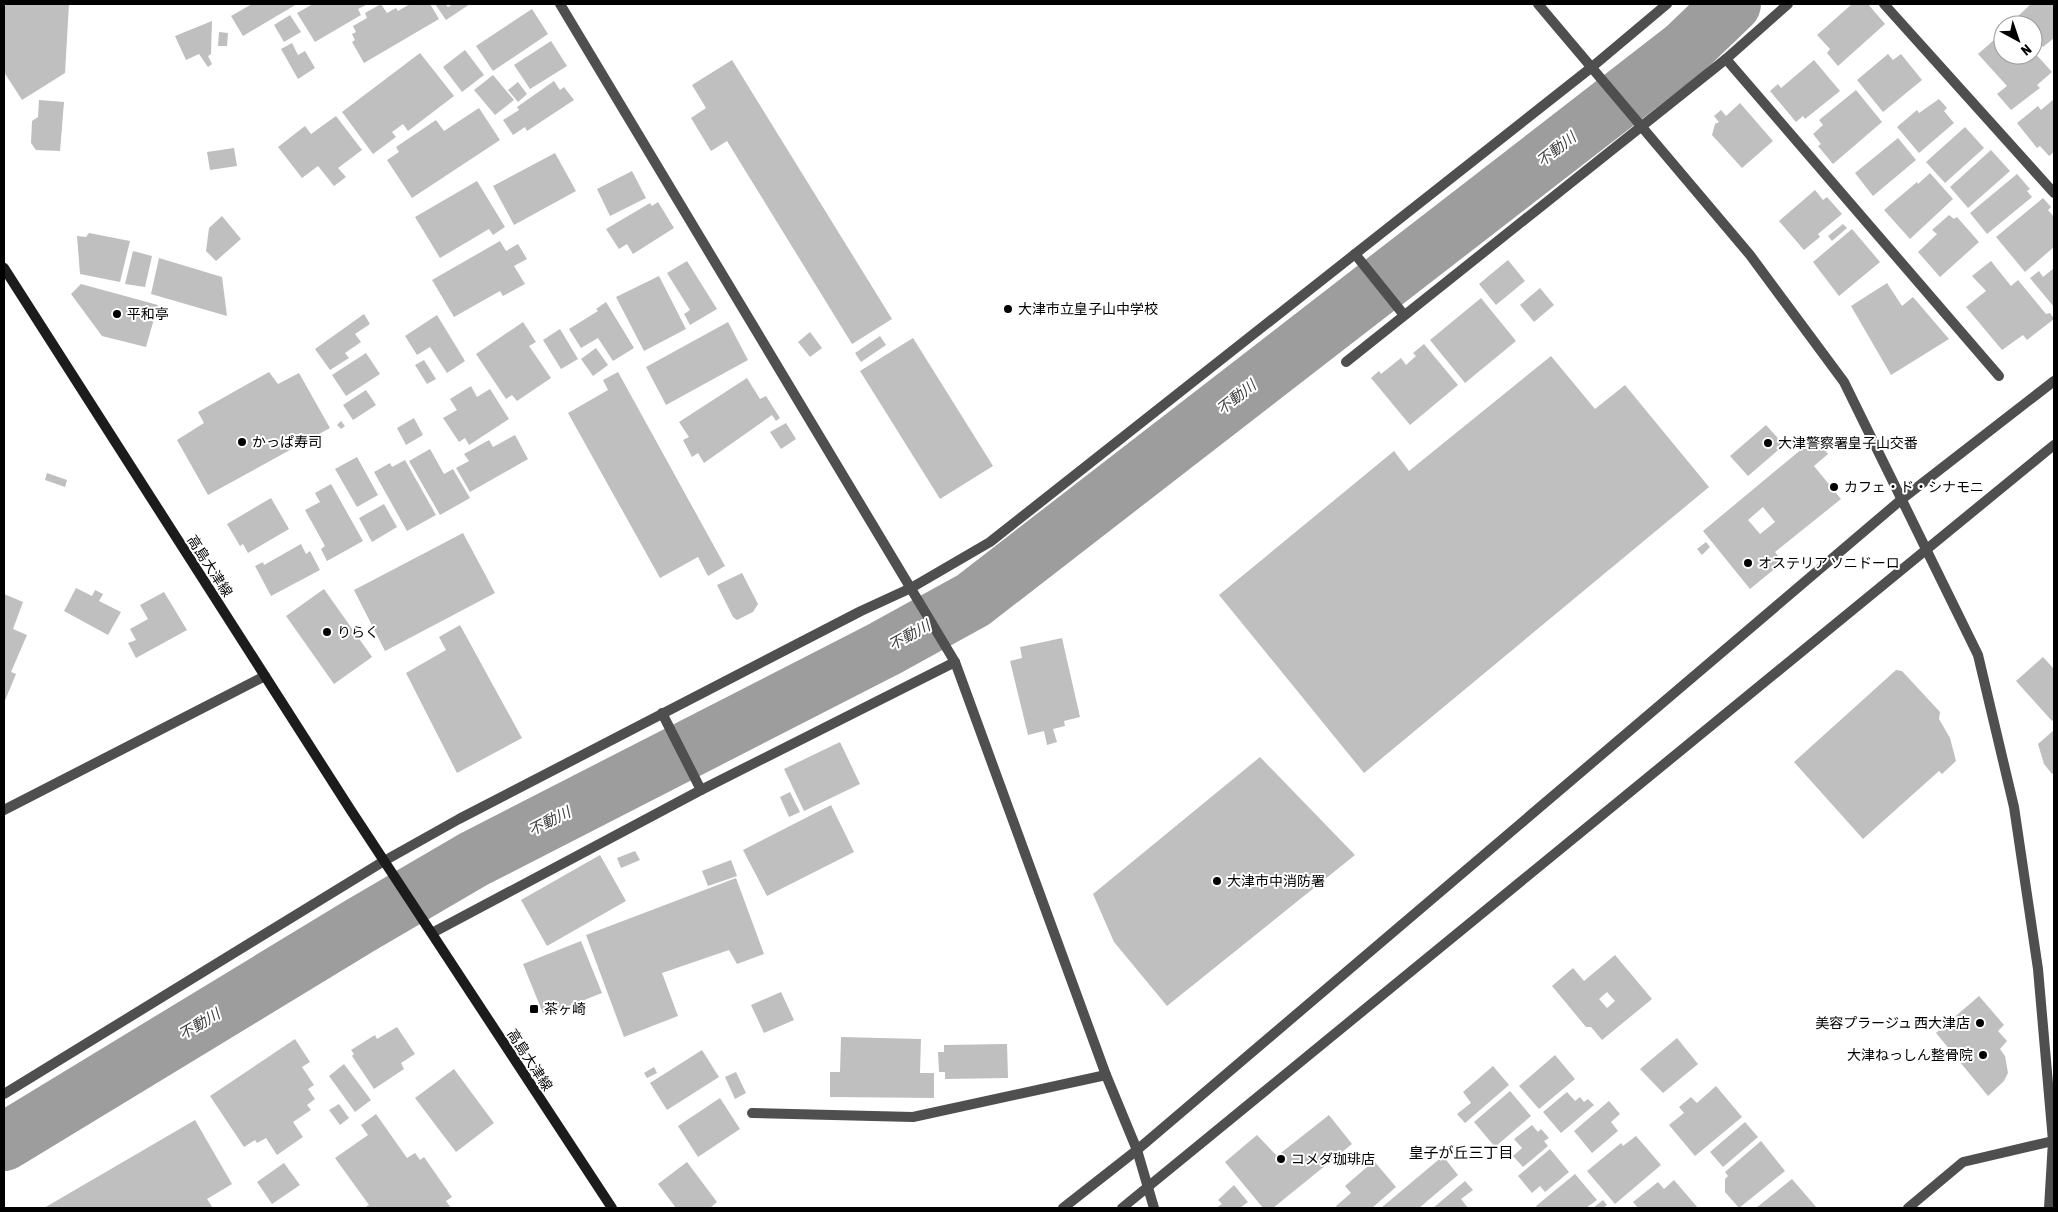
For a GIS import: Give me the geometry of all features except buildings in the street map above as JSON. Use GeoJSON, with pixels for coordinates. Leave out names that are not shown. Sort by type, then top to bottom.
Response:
{"type":"FeatureCollection","features":[{"type":"Feature","properties":{"kind":"main road","name":"高島大津線"},"geometry":{"type":"LineString","coordinates":[[4,268],[384,861],[612,1208]]}},
{"type":"Feature","properties":{"kind":"street"},"geometry":{"type":"LineString","coordinates":[[560,4],[955,662],[1106,1075],[1136,1150],[1154,1208]]}},
{"type":"Feature","properties":{"kind":"street"},"geometry":{"type":"LineString","coordinates":[[1538,4],[1750,255],[1844,382],[1978,655],[2014,806],[2038,969],[2053,1141],[2049,1208]]}},
{"type":"Feature","properties":{"kind":"street"},"geometry":{"type":"LineString","coordinates":[[4,1094],[384,861],[459,819],[662,713],[911,588],[990,542],[1592,67],[1667,4]]}},
{"type":"Feature","properties":{"kind":"street"},"geometry":{"type":"LineString","coordinates":[[1346,362],[1726,59],[1788,4]]}},
{"type":"Feature","properties":{"kind":"street"},"geometry":{"type":"LineString","coordinates":[[1884,4],[2054,193]]}},
{"type":"Feature","properties":{"kind":"street"},"geometry":{"type":"LineString","coordinates":[[1726,59],[1999,376]]}},
{"type":"Feature","properties":{"kind":"street"},"geometry":{"type":"LineString","coordinates":[[1355,254],[1404,315]]}},
{"type":"Feature","properties":{"kind":"street"},"geometry":{"type":"LineString","coordinates":[[1063,1208],[1136,1150],[1902,499],[2054,381]]}},
{"type":"Feature","properties":{"kind":"street"},"geometry":{"type":"LineString","coordinates":[[1122,1208],[2054,445]]}},
{"type":"Feature","properties":{"kind":"street"},"geometry":{"type":"LineString","coordinates":[[429,929],[955,662]]}},
{"type":"Feature","properties":{"kind":"street"},"geometry":{"type":"LineString","coordinates":[[4,810],[265,676]]}},
{"type":"Feature","properties":{"kind":"street"},"geometry":{"type":"LineString","coordinates":[[662,713],[700,790]]}},
{"type":"Feature","properties":{"kind":"street"},"geometry":{"type":"LineString","coordinates":[[752,1113],[913,1117],[1106,1075]]}},
{"type":"Feature","properties":{"kind":"street"},"geometry":{"type":"LineString","coordinates":[[1908,1208],[1963,1162],[2053,1141]]}},
{"type":"Feature","properties":{"kind":"waterway","name":"不動川"},"geometry":{"type":"LineString","coordinates":[[4,1142],[361,925],[474,859],[884,649],[973,600],[1685,49],[1732,4]]}},
{"type":"Feature","properties":{"kind":"place","name":"大津市立皇子山中学校"},"geometry":{"type":"Point","coordinates":[1008,309]}},
{"type":"Feature","properties":{"kind":"place","name":"平和亭"},"geometry":{"type":"Point","coordinates":[117,314]}},
{"type":"Feature","properties":{"kind":"place","name":"かっぱ寿司"},"geometry":{"type":"Point","coordinates":[242,442]}},
{"type":"Feature","properties":{"kind":"place","name":"大津警察署皇子山交番"},"geometry":{"type":"Point","coordinates":[1768,443]}},
{"type":"Feature","properties":{"kind":"place","name":"カフェ・ド・シナモニ"},"geometry":{"type":"Point","coordinates":[1834,487]}},
{"type":"Feature","properties":{"kind":"place","name":"オステリア ソニドーロ"},"geometry":{"type":"Point","coordinates":[1748,563]}},
{"type":"Feature","properties":{"kind":"place","name":"りらく"},"geometry":{"type":"Point","coordinates":[327,632]}},
{"type":"Feature","properties":{"kind":"place","name":"大津市中消防署"},"geometry":{"type":"Point","coordinates":[1217,881]}},
{"type":"Feature","properties":{"kind":"place","name":"茶ヶ崎"},"geometry":{"type":"Point","coordinates":[534,1009]}},
{"type":"Feature","properties":{"kind":"place","name":"美容プラージュ 西大津店"},"geometry":{"type":"Point","coordinates":[1980,1023]}},
{"type":"Feature","properties":{"kind":"place","name":"大津ねっしん整骨院"},"geometry":{"type":"Point","coordinates":[1983,1055]}},
{"type":"Feature","properties":{"kind":"place","name":"コメダ珈琲店"},"geometry":{"type":"Point","coordinates":[1281,1159]}},
{"type":"Feature","properties":{"kind":"district","name":"皇子が丘三丁目"},"geometry":{"type":"Point","coordinates":[1461,1152]}}]}
